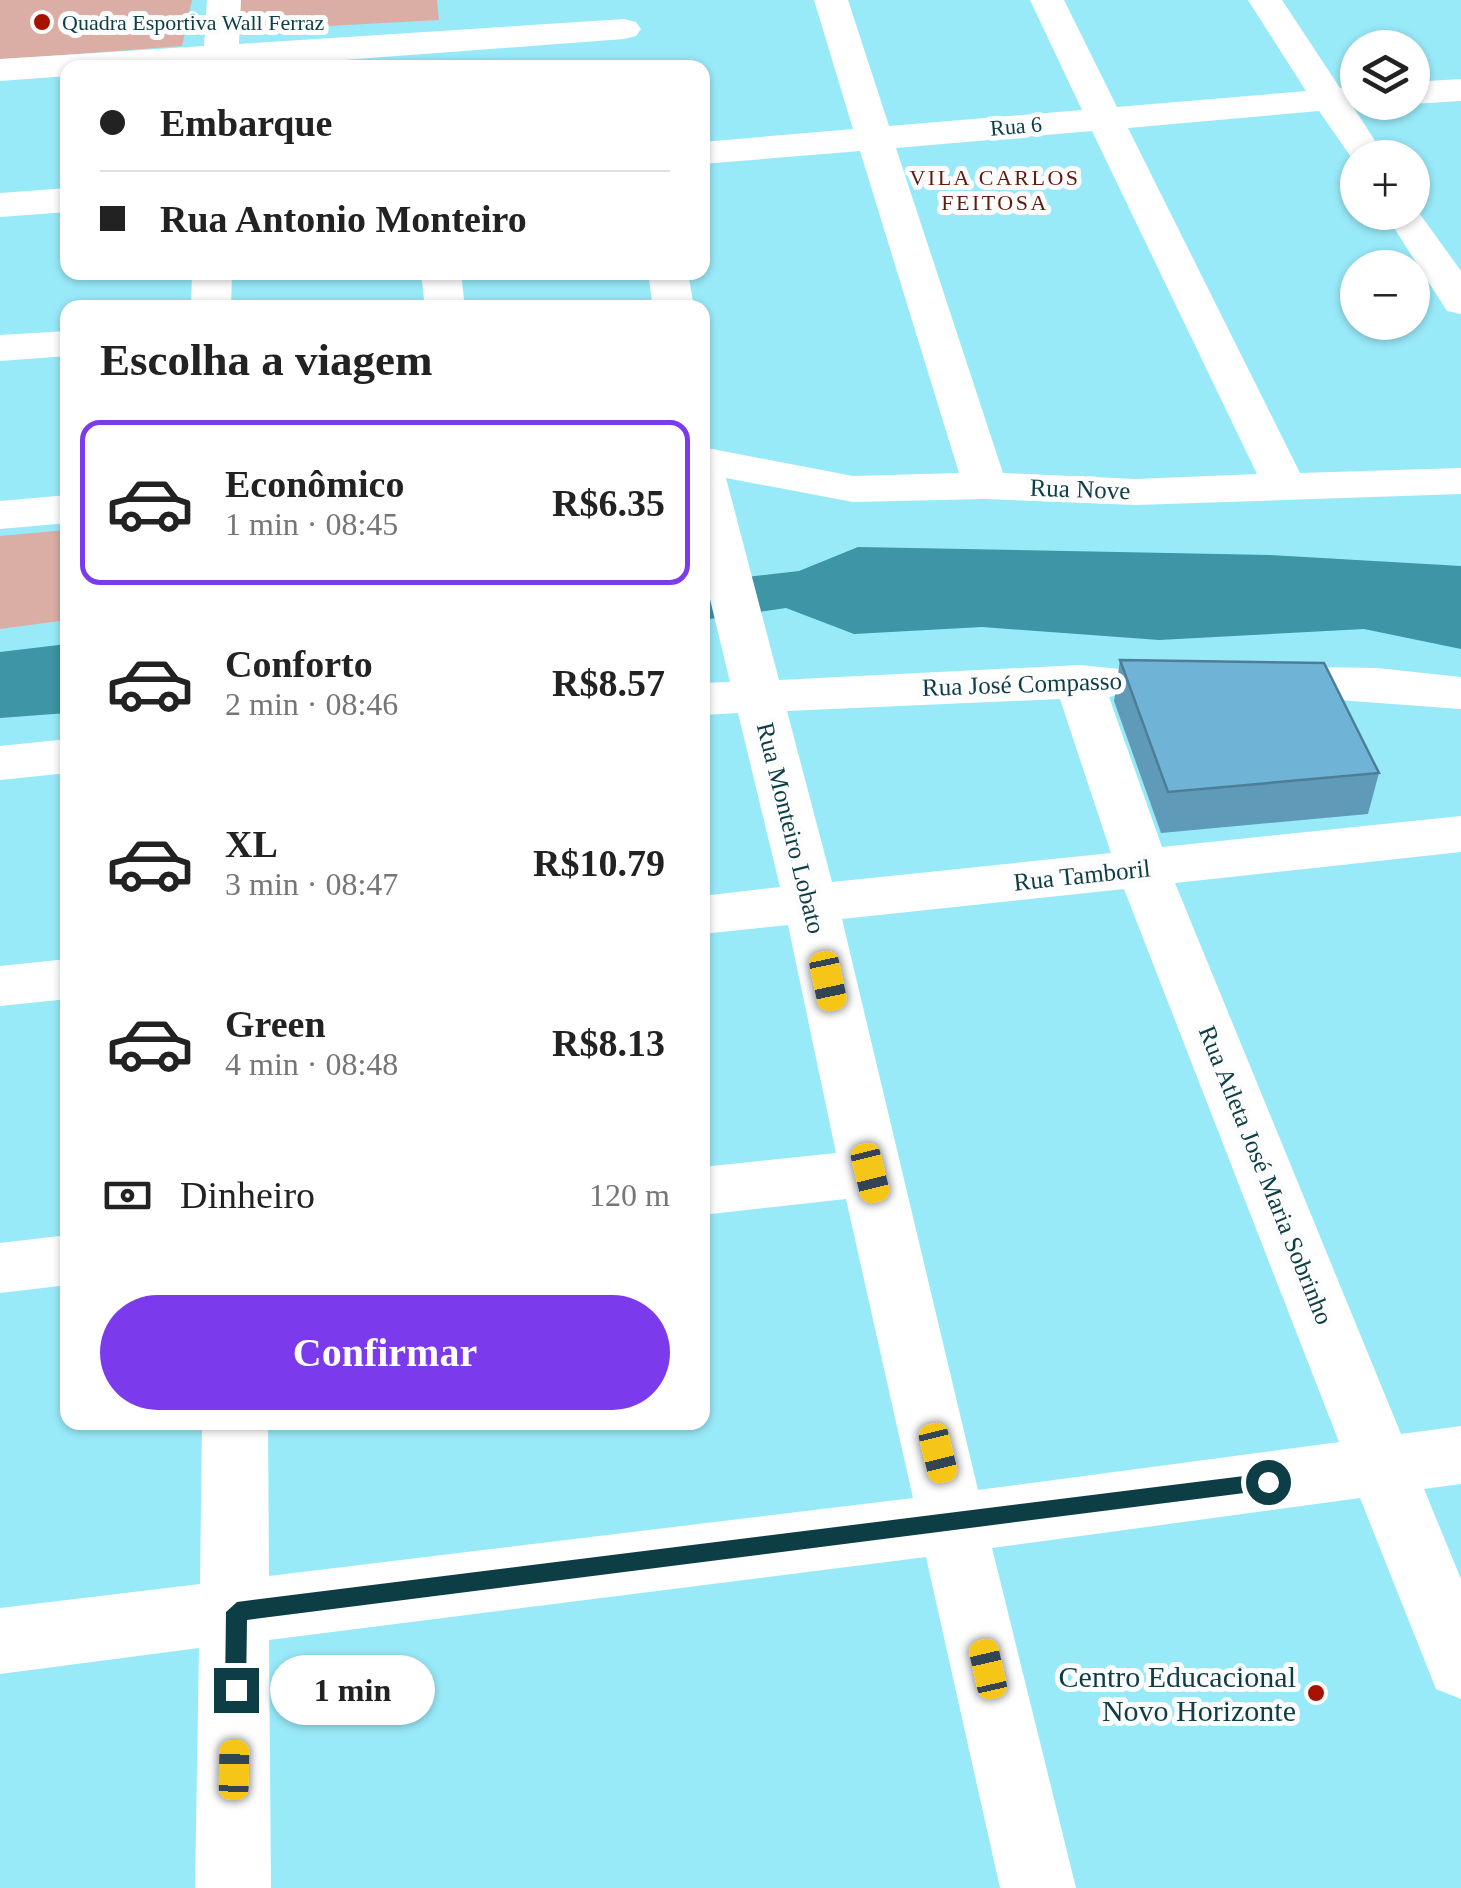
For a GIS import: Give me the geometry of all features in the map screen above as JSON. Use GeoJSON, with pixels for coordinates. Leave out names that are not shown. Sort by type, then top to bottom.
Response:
{"type":"FeatureCollection","features":[{"type":"Feature","properties":{"kind":"street"},"geometry":{"type":"LineString","coordinates":[[221,60],[224,0]]}},
{"type":"Feature","properties":{"kind":"street"},"geometry":{"type":"LineString","coordinates":[[830,0],[986,486]]}},
{"type":"Feature","properties":{"kind":"street"},"geometry":{"type":"LineString","coordinates":[[1047,0],[1285,487]]}},
{"type":"Feature","properties":{"kind":"street"},"geometry":{"type":"LineString","coordinates":[[1264,0],[1340,93]]}},
{"type":"Feature","properties":{"kind":"street"},"geometry":{"type":"LineString","coordinates":[[230,60],[621,14],[630,60]]}},
{"type":"Feature","properties":{"kind":"street"},"geometry":{"type":"LineString","coordinates":[[0,70],[60,68]]}},
{"type":"Feature","properties":{"kind":"street"},"geometry":{"type":"LineString","coordinates":[[1430,92],[1461,90]]}},
{"type":"Feature","properties":{"kind":"street","name":"Rua 6"},"geometry":{"type":"LineString","coordinates":[[710,152],[1340,98]]}},
{"type":"Feature","properties":{"kind":"street"},"geometry":{"type":"LineString","coordinates":[[0,205],[60,201]]}},
{"type":"Feature","properties":{"kind":"street"},"geometry":{"type":"LineString","coordinates":[[1415,230],[1461,302]]}},
{"type":"Feature","properties":{"kind":"street"},"geometry":{"type":"LineString","coordinates":[[0,348],[60,344]]}},
{"type":"Feature","properties":{"kind":"street","name":"Rua Nove"},"geometry":{"type":"LineString","coordinates":[[710,462],[853,489],[986,486],[1136,492],[1461,481]]}},
{"type":"Feature","properties":{"kind":"street","name":"Rua Monteiro Lobato"},"geometry":{"type":"LineString","coordinates":[[710,500],[739,624],[730,697],[812,904],[870,1173],[1038,1888]]}},
{"type":"Feature","properties":{"kind":"street"},"geometry":{"type":"LineString","coordinates":[[0,515],[60,510]]}},
{"type":"Feature","properties":{"kind":"street","name":"Rua Atleta José Maria Sobrinho"},"geometry":{"type":"LineString","coordinates":[[1079,681],[1143,869],[1461,1666]]}},
{"type":"Feature","properties":{"kind":"street","name":"Rua José Compasso"},"geometry":{"type":"LineString","coordinates":[[730,697],[1158,681]]}},
{"type":"Feature","properties":{"kind":"street"},"geometry":{"type":"LineString","coordinates":[[1217,681],[1377,684],[1461,694]]}},
{"type":"Feature","properties":{"kind":"street"},"geometry":{"type":"LineString","coordinates":[[0,764],[60,757]]}},
{"type":"Feature","properties":{"kind":"street","name":"Rua Tamboril"},"geometry":{"type":"LineString","coordinates":[[710,914],[1461,834]]}},
{"type":"Feature","properties":{"kind":"street"},"geometry":{"type":"LineString","coordinates":[[0,986],[60,980]]}},
{"type":"Feature","properties":{"kind":"street"},"geometry":{"type":"LineString","coordinates":[[710,1190],[870,1173]]}},
{"type":"Feature","properties":{"kind":"street"},"geometry":{"type":"LineString","coordinates":[[0,1268],[60,1261]]}},
{"type":"Feature","properties":{"kind":"street"},"geometry":{"type":"LineString","coordinates":[[233,1888],[235,1430]]}},
{"type":"Feature","properties":{"kind":"street"},"geometry":{"type":"LineString","coordinates":[[0,1641],[955,1523],[1461,1455]]}},
{"type":"Feature","properties":{"kind":"shaded area"},"geometry":{"type":"Polygon","coordinates":[[[0,0],[192,0],[182,46],[0,60],[0,0]]]}},
{"type":"Feature","properties":{"kind":"shaded area"},"geometry":{"type":"Polygon","coordinates":[[[238,0],[437,0],[439,20],[237,31],[238,0]]]}},
{"type":"Feature","properties":{"kind":"shaded area"},"geometry":{"type":"Polygon","coordinates":[[[60,531],[60,621],[0,629],[0,536],[60,531]]]}},
{"type":"Feature","properties":{"kind":"water"},"geometry":{"type":"Polygon","coordinates":[[[858,547],[1270,555],[1461,566],[1461,649],[1364,629],[1159,640],[982,627],[854,634],[786,608],[710,619],[710,581],[799,571],[858,547]]]}},
{"type":"Feature","properties":{"kind":"water"},"geometry":{"type":"Polygon","coordinates":[[[60,645],[60,714],[0,718],[0,652],[60,645]]]}},
{"type":"Feature","properties":{"kind":"building"},"geometry":{"type":"Polygon","coordinates":[[[1120,660],[1324,663],[1379,773],[1168,792],[1120,660]]]}},
{"type":"Feature","properties":{"kind":"place","name":"Quadra Esportiva Wall Ferraz"},"geometry":{"type":"Point","coordinates":[42,22]}},
{"type":"Feature","properties":{"kind":"place","name":"Centro Educacional Novo Horizonte"},"geometry":{"type":"Point","coordinates":[1316,1693]}},
{"type":"Feature","properties":{"kind":"district","name":"VILA CARLOS FEITOSA"},"geometry":{"type":"Point","coordinates":[995,190]}},
{"type":"Feature","properties":{"kind":"route"},"geometry":{"type":"LineString","coordinates":[[236,1690],[237,1612],[1268,1482]]}}]}
